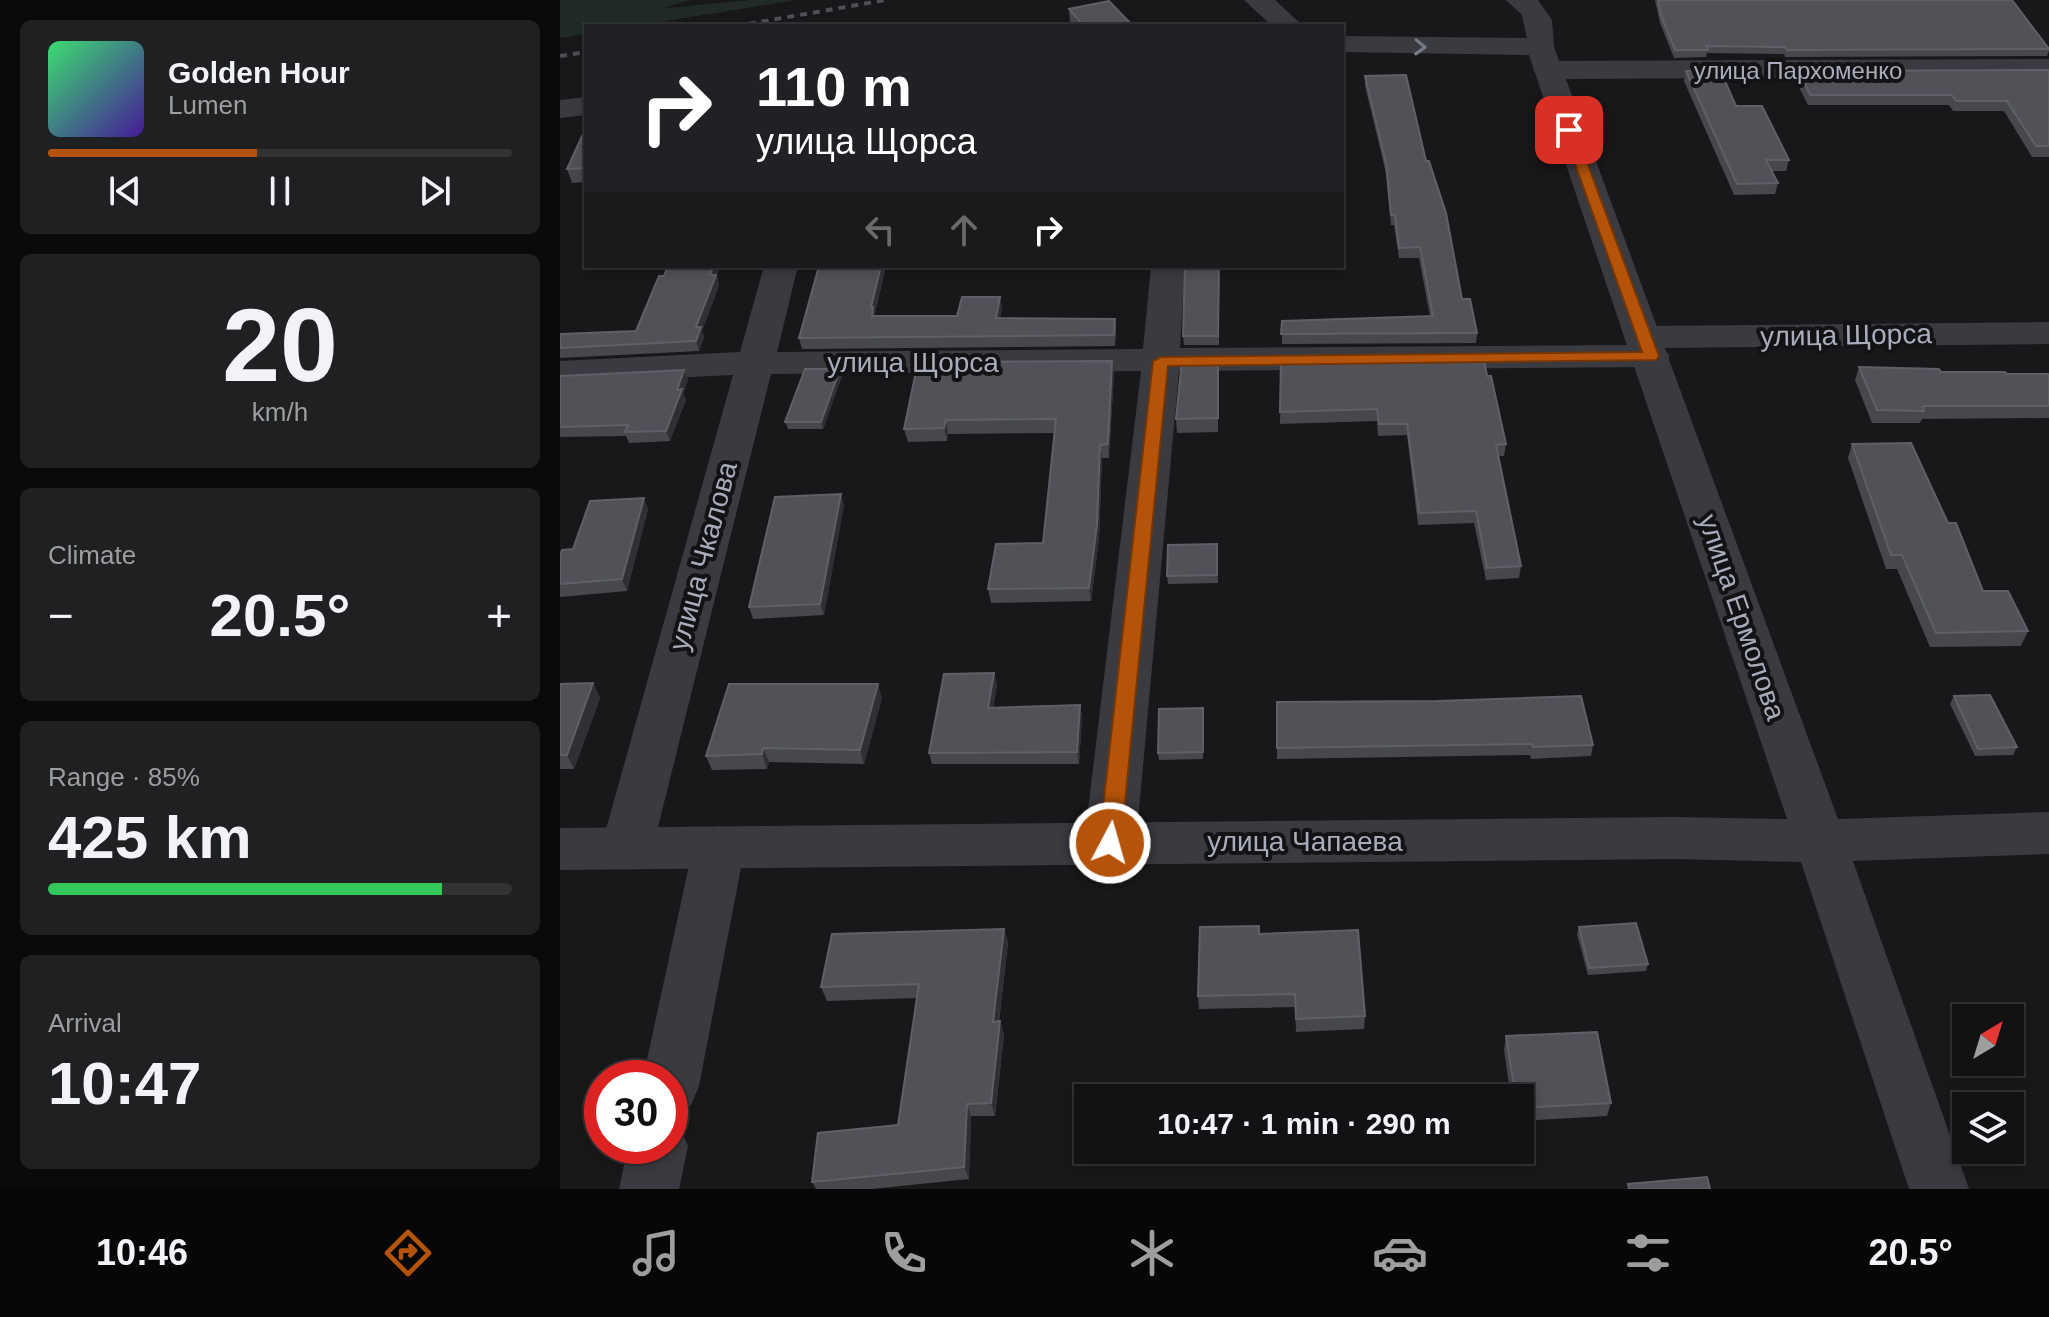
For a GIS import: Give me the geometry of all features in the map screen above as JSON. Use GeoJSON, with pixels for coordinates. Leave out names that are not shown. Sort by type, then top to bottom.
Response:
{"type":"FeatureCollection","features":[{"type":"Feature","properties":{"kind":"street"},"geometry":{"type":"LineString","coordinates":[[1258,0],[1287,24]]}},
{"type":"Feature","properties":{"kind":"street","name":"улица Ермолова"},"geometry":{"type":"LineString","coordinates":[[1520,0],[1536,14],[1544,58],[1939,1189]]}},
{"type":"Feature","properties":{"kind":"street","name":"улица Пархоменко"},"geometry":{"type":"LineString","coordinates":[[1344,44],[1544,58],[2049,68]]}},
{"type":"Feature","properties":{"kind":"street"},"geometry":{"type":"LineString","coordinates":[[560,109],[584,106]]}},
{"type":"Feature","properties":{"kind":"street","name":"улица Чкалова"},"geometry":{"type":"LineString","coordinates":[[627,847],[780,268]]}},
{"type":"Feature","properties":{"kind":"street"},"geometry":{"type":"LineString","coordinates":[[1110,843],[1161,361],[1168,268]]}},
{"type":"Feature","properties":{"kind":"street","name":"улица Щорса"},"geometry":{"type":"LineString","coordinates":[[560,372],[754,363],[1161,361],[2049,333]]}},
{"type":"Feature","properties":{"kind":"street","name":"улица Чапаева"},"geometry":{"type":"LineString","coordinates":[[560,849],[1659,838],[1820,841],[2049,833]]}},
{"type":"Feature","properties":{"kind":"street"},"geometry":{"type":"LineString","coordinates":[[675,1060],[719,847]]}},
{"type":"Feature","properties":{"kind":"street"},"geometry":{"type":"LineString","coordinates":[[649,1189],[654,1164]]}},
{"type":"Feature","properties":{"kind":"shaded area"},"geometry":{"type":"Polygon","coordinates":[[[560,0],[691,0],[659,9],[749,0],[797,0],[647,24],[584,24],[584,34],[560,38],[560,0]]]}},
{"type":"Feature","properties":{"kind":"building"},"geometry":{"type":"Polygon","coordinates":[[[1658,0],[2012,0],[2049,49],[1787,50],[1785,47],[1706,46],[1708,50],[1675,50],[1658,0]]]}},
{"type":"Feature","properties":{"kind":"building"},"geometry":{"type":"Polygon","coordinates":[[[1109,1],[1131,24],[1082,24],[1069,9],[1109,1]]]}},
{"type":"Feature","properties":{"kind":"building"},"geometry":{"type":"Polygon","coordinates":[[[1720,70],[1736,106],[1762,106],[1789,160],[1766,160],[1778,183],[1737,184],[1686,71],[1720,70]]]}},
{"type":"Feature","properties":{"kind":"building"},"geometry":{"type":"Polygon","coordinates":[[[2049,70],[2049,146],[2036,146],[2007,101],[1956,101],[1952,95],[1810,95],[1799,71],[2049,70]]]}},
{"type":"Feature","properties":{"kind":"building"},"geometry":{"type":"Polygon","coordinates":[[[1406,75],[1426,161],[1429,161],[1446,213],[1462,299],[1470,299],[1477,333],[1281,334],[1282,321],[1433,316],[1420,247],[1399,248],[1395,215],[1391,215],[1386,163],[1365,76],[1406,75]]]}},
{"type":"Feature","properties":{"kind":"building"},"geometry":{"type":"Polygon","coordinates":[[[582,136],[584,136],[584,168],[567,169],[582,136]]]}},
{"type":"Feature","properties":{"kind":"building"},"geometry":{"type":"Polygon","coordinates":[[[667,268],[712,268],[710,275],[716,275],[696,327],[701,327],[696,341],[560,348],[560,334],[636,331],[659,276],[664,276],[667,268]]]}},
{"type":"Feature","properties":{"kind":"building"},"geometry":{"type":"Polygon","coordinates":[[[818,268],[881,268],[871,307],[872,316],[957,316],[962,297],[1000,297],[996,318],[1115,319],[1114,335],[799,338],[818,268]]]}},
{"type":"Feature","properties":{"kind":"building"},"geometry":{"type":"Polygon","coordinates":[[[1185,268],[1219,268],[1218,336],[1183,336],[1185,268]]]}},
{"type":"Feature","properties":{"kind":"building"},"geometry":{"type":"Polygon","coordinates":[[[1218,359],[1218,418],[1176,419],[1182,360],[1218,359]]]}},
{"type":"Feature","properties":{"kind":"building"},"geometry":{"type":"Polygon","coordinates":[[[1484,360],[1487,376],[1491,376],[1506,444],[1496,445],[1521,566],[1487,568],[1476,511],[1419,513],[1407,424],[1379,424],[1377,409],[1280,412],[1281,361],[1484,360]]]}},
{"type":"Feature","properties":{"kind":"building"},"geometry":{"type":"Polygon","coordinates":[[[1112,361],[1108,444],[1100,445],[1097,524],[1089,588],[988,589],[996,544],[1043,543],[1056,419],[946,420],[944,428],[904,429],[918,362],[1112,361]]]}},
{"type":"Feature","properties":{"kind":"building"},"geometry":{"type":"Polygon","coordinates":[[[1859,367],[2048,374],[2049,406],[1923,406],[1924,411],[1877,410],[1859,367]]]}},
{"type":"Feature","properties":{"kind":"building"},"geometry":{"type":"Polygon","coordinates":[[[805,369],[840,369],[821,422],[785,422],[805,369]]]}},
{"type":"Feature","properties":{"kind":"building"},"geometry":{"type":"Polygon","coordinates":[[[684,370],[677,390],[682,389],[666,431],[625,432],[628,425],[560,427],[560,376],[684,370]]]}},
{"type":"Feature","properties":{"kind":"building"},"geometry":{"type":"Polygon","coordinates":[[[1911,443],[1948,523],[1956,523],[1983,591],[2008,591],[2028,631],[1936,633],[1902,555],[1891,555],[1852,444],[1911,443]]]}},
{"type":"Feature","properties":{"kind":"building"},"geometry":{"type":"Polygon","coordinates":[[[841,494],[820,604],[749,607],[775,497],[841,494]]]}},
{"type":"Feature","properties":{"kind":"building"},"geometry":{"type":"Polygon","coordinates":[[[644,498],[622,579],[560,584],[562,550],[573,549],[590,501],[644,498]]]}},
{"type":"Feature","properties":{"kind":"building"},"geometry":{"type":"Polygon","coordinates":[[[1217,544],[1217,575],[1167,576],[1168,545],[1217,544]]]}},
{"type":"Feature","properties":{"kind":"building"},"geometry":{"type":"Polygon","coordinates":[[[994,673],[988,708],[1080,705],[1077,752],[929,753],[944,674],[994,673]]]}},
{"type":"Feature","properties":{"kind":"building"},"geometry":{"type":"Polygon","coordinates":[[[593,683],[567,755],[560,755],[560,684],[593,683]]]}},
{"type":"Feature","properties":{"kind":"building"},"geometry":{"type":"Polygon","coordinates":[[[729,684],[878,684],[860,750],[763,748],[762,754],[706,756],[729,684]]]}},
{"type":"Feature","properties":{"kind":"building"},"geometry":{"type":"Polygon","coordinates":[[[1990,695],[2017,747],[1978,749],[1954,696],[1990,695]]]}},
{"type":"Feature","properties":{"kind":"building"},"geometry":{"type":"Polygon","coordinates":[[[1581,696],[1593,745],[1277,748],[1277,702],[1581,696]]]}},
{"type":"Feature","properties":{"kind":"building"},"geometry":{"type":"Polygon","coordinates":[[[1203,708],[1203,752],[1158,753],[1159,709],[1203,708]]]}},
{"type":"Feature","properties":{"kind":"building"},"geometry":{"type":"Polygon","coordinates":[[[1636,923],[1648,964],[1589,968],[1579,927],[1636,923]]]}},
{"type":"Feature","properties":{"kind":"building"},"geometry":{"type":"Polygon","coordinates":[[[1259,926],[1259,934],[1358,930],[1365,1016],[1296,1019],[1295,994],[1198,996],[1200,927],[1259,926]]]}},
{"type":"Feature","properties":{"kind":"building"},"geometry":{"type":"Polygon","coordinates":[[[1004,929],[993,1022],[1000,1021],[991,1103],[967,1104],[964,1167],[812,1182],[818,1133],[898,1125],[919,984],[821,987],[832,934],[1004,929]]]}},
{"type":"Feature","properties":{"kind":"building"},"geometry":{"type":"Polygon","coordinates":[[[1597,1032],[1611,1103],[1534,1107],[1534,1084],[1514,1084],[1506,1036],[1597,1032]]]}},
{"type":"Feature","properties":{"kind":"building"},"geometry":{"type":"Polygon","coordinates":[[[1707,1177],[1710,1189],[1629,1189],[1628,1184],[1707,1177]]]}},
{"type":"Feature","properties":{"kind":"railway"},"geometry":{"type":"LineString","coordinates":[[748,24],[886,0]]}},
{"type":"Feature","properties":{"kind":"railway"},"geometry":{"type":"LineString","coordinates":[[560,56],[584,52]]}},
{"type":"Feature","properties":{"kind":"route"},"geometry":{"type":"LineString","coordinates":[[1110,843],[1161,361],[1651,356],[1569,130]]}}]}
